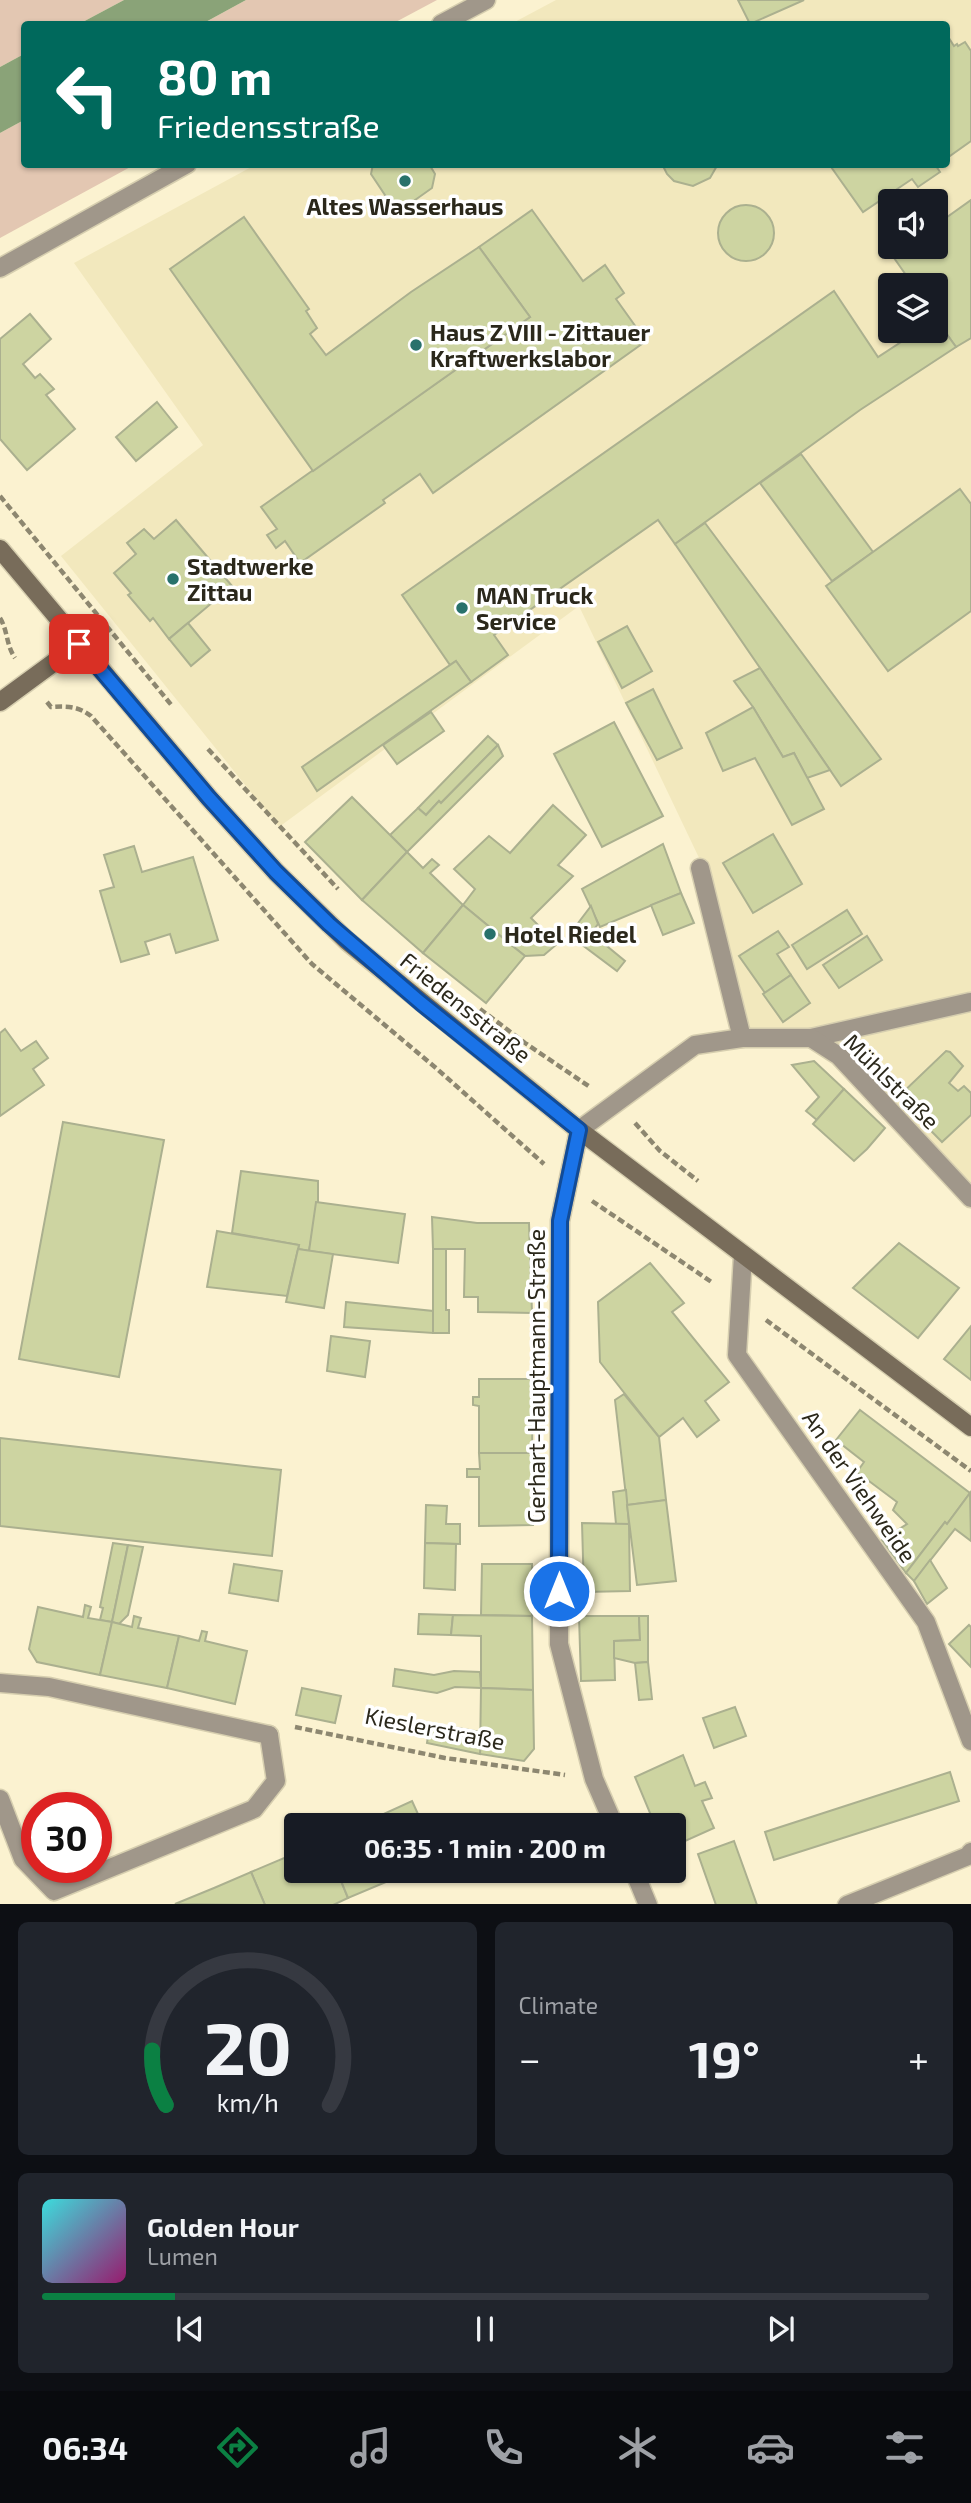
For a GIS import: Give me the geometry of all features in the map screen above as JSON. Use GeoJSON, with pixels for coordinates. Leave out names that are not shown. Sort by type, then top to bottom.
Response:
{"type":"FeatureCollection","features":[{"type":"Feature","properties":{"kind":"main road","name":"Friedensstraße"},"geometry":{"type":"LineString","coordinates":[[0,549],[209,798],[276,872],[329,924],[421,1003],[579,1130],[971,1427]]}},
{"type":"Feature","properties":{"kind":"main road"},"geometry":{"type":"LineString","coordinates":[[0,702],[79,644]]}},
{"type":"Feature","properties":{"kind":"street"},"geometry":{"type":"LineString","coordinates":[[447,21],[486,0]]}},
{"type":"Feature","properties":{"kind":"street"},"geometry":{"type":"LineString","coordinates":[[0,268],[180,168]]}},
{"type":"Feature","properties":{"kind":"street"},"geometry":{"type":"LineString","coordinates":[[700,867],[742,1038]]}},
{"type":"Feature","properties":{"kind":"street"},"geometry":{"type":"LineString","coordinates":[[811,1038],[970,1002]]}},
{"type":"Feature","properties":{"kind":"street","name":"Mühlstraße"},"geometry":{"type":"LineString","coordinates":[[579,1130],[695,1045],[742,1038],[811,1038],[839,1056],[971,1198]]}},
{"type":"Feature","properties":{"kind":"street","name":"Gerhart-Hauptmann-Straße"},"geometry":{"type":"LineString","coordinates":[[579,1130],[560,1221],[559,1644],[594,1779],[609,1813]]}},
{"type":"Feature","properties":{"kind":"street","name":"An der Viehweide"},"geometry":{"type":"LineString","coordinates":[[743,1255],[737,1355],[926,1622],[971,1741]]}},
{"type":"Feature","properties":{"kind":"street"},"geometry":{"type":"LineString","coordinates":[[0,1683],[49,1687],[269,1735],[276,1782],[254,1809],[54,1891],[23,1859],[0,1799]]}},
{"type":"Feature","properties":{"kind":"street"},"geometry":{"type":"LineString","coordinates":[[849,1904],[968,1856],[971,1852]]}},
{"type":"Feature","properties":{"kind":"street"},"geometry":{"type":"LineString","coordinates":[[639,1883],[649,1904]]}},
{"type":"Feature","properties":{"kind":"path"},"geometry":{"type":"LineString","coordinates":[[0,496],[176,710]]}},
{"type":"Feature","properties":{"kind":"path"},"geometry":{"type":"LineString","coordinates":[[202,743],[341,892]]}},
{"type":"Feature","properties":{"kind":"path"},"geometry":{"type":"LineString","coordinates":[[472,1004],[615,1103],[660,1151],[702,1184]]}},
{"type":"Feature","properties":{"kind":"path","name":"Kieslerstraße"},"geometry":{"type":"LineString","coordinates":[[269,1735],[298,1726],[445,1758],[594,1779]]}},
{"type":"Feature","properties":{"kind":"shaded area"},"geometry":{"type":"Polygon","coordinates":[[[0,0],[124,0],[85,21],[21,21],[21,56],[0,67],[0,0]]]}},
{"type":"Feature","properties":{"kind":"shaded area"},"geometry":{"type":"Polygon","coordinates":[[[124,0],[246,0],[208,21],[85,21],[124,0]]]}},
{"type":"Feature","properties":{"kind":"shaded area"},"geometry":{"type":"Polygon","coordinates":[[[246,0],[437,0],[398,21],[208,21],[246,0]]]}},
{"type":"Feature","properties":{"kind":"shaded area"},"geometry":{"type":"Polygon","coordinates":[[[556,0],[971,0],[971,1190],[824,1033],[745,1030],[701,862],[579,606],[279,827],[61,556],[203,445],[74,263],[249,168],[950,168],[950,21],[517,21],[556,0]]]}},
{"type":"Feature","properties":{"kind":"shaded area"},"geometry":{"type":"Polygon","coordinates":[[[21,56],[21,122],[0,133],[0,67],[21,56]]]}},
{"type":"Feature","properties":{"kind":"shaded area"},"geometry":{"type":"Polygon","coordinates":[[[21,122],[21,168],[128,168],[0,238],[0,133],[21,122]]]}},
{"type":"Feature","properties":{"kind":"building"},"geometry":{"type":"Polygon","coordinates":[[[738,0],[804,0],[757,21],[748,21],[738,0]]]}},
{"type":"Feature","properties":{"kind":"building"},"geometry":{"type":"Polygon","coordinates":[[[950,40],[954,46],[965,42],[971,51],[971,141],[950,156],[950,40]]]}},
{"type":"Feature","properties":{"kind":"building","name":"Altes Wasserhaus"},"geometry":{"type":"Polygon","coordinates":[[[372,168],[431,168],[435,174],[432,188],[408,205],[389,201],[371,174],[372,168]]]}},
{"type":"Feature","properties":{"kind":"building"},"geometry":{"type":"Polygon","coordinates":[[[664,168],[716,168],[710,178],[693,186],[674,181],[664,168]]]}},
{"type":"Feature","properties":{"kind":"building"},"geometry":{"type":"Polygon","coordinates":[[[832,168],[937,168],[940,172],[918,187],[912,179],[897,189],[878,189],[878,202],[863,212],[832,168]]]}},
{"type":"Feature","properties":{"kind":"building"},"geometry":{"type":"Polygon","coordinates":[[[971,200],[971,338],[956,347],[948,336],[948,273],[905,273],[895,259],[948,259],[948,216],[971,200]]]}},
{"type":"Feature","properties":{"kind":"building"},"geometry":{"type":"Polygon","coordinates":[[[741,205],[751,205],[766,213],[772,222],[772,244],[766,253],[751,261],[741,261],[723,249],[718,238],[718,228],[730,210],[741,205]]]}},
{"type":"Feature","properties":{"kind":"building"},"geometry":{"type":"Polygon","coordinates":[[[532,210],[583,281],[605,265],[624,293],[616,299],[646,341],[433,493],[420,474],[383,500],[385,503],[300,563],[285,541],[276,548],[267,535],[277,529],[261,507],[530,317],[479,247],[532,210]]]}},
{"type":"Feature","properties":{"kind":"building","name":"Haus Z VIII - Zittauer Kraftwerkslabor"},"geometry":{"type":"Polygon","coordinates":[[[244,217],[309,309],[306,311],[317,328],[310,334],[326,355],[411,292],[479,247],[530,317],[313,471],[170,269],[244,217]]]}},
{"type":"Feature","properties":{"kind":"building"},"geometry":{"type":"Polygon","coordinates":[[[834,291],[878,357],[900,343],[948,343],[948,336],[956,347],[860,410],[675,544],[658,520],[494,635],[508,655],[471,682],[456,661],[450,665],[402,595],[834,291]]]}},
{"type":"Feature","properties":{"kind":"building"},"geometry":{"type":"Polygon","coordinates":[[[30,314],[51,339],[23,364],[35,378],[40,374],[54,389],[46,395],[75,429],[27,470],[0,439],[0,339],[30,314]]]}},
{"type":"Feature","properties":{"kind":"building"},"geometry":{"type":"Polygon","coordinates":[[[157,402],[177,427],[136,461],[116,437],[157,402]]]}},
{"type":"Feature","properties":{"kind":"building"},"geometry":{"type":"Polygon","coordinates":[[[801,454],[873,552],[832,581],[760,483],[801,454]]]}},
{"type":"Feature","properties":{"kind":"building"},"geometry":{"type":"Polygon","coordinates":[[[960,489],[971,504],[971,611],[888,671],[826,586],[960,489]]]}},
{"type":"Feature","properties":{"kind":"building","name":"Stadtwerke Zittau"},"geometry":{"type":"Polygon","coordinates":[[[176,520],[232,586],[169,639],[153,618],[150,621],[128,595],[131,593],[114,573],[136,554],[127,543],[144,529],[154,539],[176,520]]]}},
{"type":"Feature","properties":{"kind":"building"},"geometry":{"type":"Polygon","coordinates":[[[705,523],[881,759],[841,786],[675,544],[705,523]]]}},
{"type":"Feature","properties":{"kind":"building"},"geometry":{"type":"Polygon","coordinates":[[[188,623],[210,650],[191,666],[169,639],[188,623]]]}},
{"type":"Feature","properties":{"kind":"building"},"geometry":{"type":"Polygon","coordinates":[[[627,626],[652,671],[622,688],[598,642],[627,626]]]}},
{"type":"Feature","properties":{"kind":"building"},"geometry":{"type":"Polygon","coordinates":[[[456,661],[471,682],[317,791],[302,767],[456,661]]]}},
{"type":"Feature","properties":{"kind":"building"},"geometry":{"type":"Polygon","coordinates":[[[760,668],[830,770],[807,778],[794,753],[783,757],[734,681],[760,668]]]}},
{"type":"Feature","properties":{"kind":"building"},"geometry":{"type":"Polygon","coordinates":[[[653,689],[682,748],[657,760],[626,703],[653,689]]]}},
{"type":"Feature","properties":{"kind":"building"},"geometry":{"type":"Polygon","coordinates":[[[753,707],[783,757],[794,753],[824,809],[792,825],[755,758],[723,771],[706,733],[753,707]]]}},
{"type":"Feature","properties":{"kind":"building"},"geometry":{"type":"Polygon","coordinates":[[[431,712],[444,731],[397,764],[383,745],[431,712]]]}},
{"type":"Feature","properties":{"kind":"building"},"geometry":{"type":"Polygon","coordinates":[[[614,722],[663,816],[602,847],[554,754],[614,722]]]}},
{"type":"Feature","properties":{"kind":"building"},"geometry":{"type":"Polygon","coordinates":[[[488,736],[498,745],[426,815],[418,808],[488,736]]]}},
{"type":"Feature","properties":{"kind":"building"},"geometry":{"type":"Polygon","coordinates":[[[498,745],[503,756],[407,852],[390,835],[418,808],[426,815],[439,801],[441,803],[498,745]]]}},
{"type":"Feature","properties":{"kind":"building"},"geometry":{"type":"Polygon","coordinates":[[[352,797],[407,852],[362,900],[305,842],[352,797]]]}},
{"type":"Feature","properties":{"kind":"building"},"geometry":{"type":"Polygon","coordinates":[[[553,805],[586,835],[558,865],[573,876],[531,918],[557,944],[544,955],[525,956],[510,944],[518,933],[512,927],[503,938],[463,905],[475,889],[454,869],[489,836],[510,853],[553,805]]]}},
{"type":"Feature","properties":{"kind":"building"},"geometry":{"type":"Polygon","coordinates":[[[773,834],[802,884],[753,913],[723,863],[773,834]]]}},
{"type":"Feature","properties":{"kind":"building"},"geometry":{"type":"Polygon","coordinates":[[[663,844],[681,893],[600,927],[582,889],[663,844]]]}},
{"type":"Feature","properties":{"kind":"building"},"geometry":{"type":"Polygon","coordinates":[[[134,846],[142,872],[193,857],[218,940],[176,953],[170,934],[145,942],[149,954],[121,962],[100,891],[114,887],[104,855],[134,846]]]}},
{"type":"Feature","properties":{"kind":"building"},"geometry":{"type":"Polygon","coordinates":[[[407,852],[423,868],[432,859],[439,865],[430,873],[463,905],[423,953],[362,900],[407,852]]]}},
{"type":"Feature","properties":{"kind":"building"},"geometry":{"type":"Polygon","coordinates":[[[681,893],[694,923],[663,935],[651,905],[681,893]]]}},
{"type":"Feature","properties":{"kind":"building"},"geometry":{"type":"Polygon","coordinates":[[[463,905],[503,938],[512,927],[518,933],[510,944],[525,956],[486,1003],[423,953],[463,905]]]}},
{"type":"Feature","properties":{"kind":"building"},"geometry":{"type":"Polygon","coordinates":[[[591,906],[598,924],[591,933],[625,961],[617,971],[569,935],[591,906]]]}},
{"type":"Feature","properties":{"kind":"building"},"geometry":{"type":"Polygon","coordinates":[[[847,910],[862,934],[807,969],[792,945],[847,910]]]}},
{"type":"Feature","properties":{"kind":"building"},"geometry":{"type":"Polygon","coordinates":[[[778,931],[789,947],[777,954],[791,975],[765,993],[739,956],[778,931]]]}},
{"type":"Feature","properties":{"kind":"building"},"geometry":{"type":"Polygon","coordinates":[[[867,936],[882,960],[839,988],[823,965],[867,936]]]}},
{"type":"Feature","properties":{"kind":"building"},"geometry":{"type":"Polygon","coordinates":[[[791,975],[810,1003],[783,1022],[763,994],[791,975]]]}},
{"type":"Feature","properties":{"kind":"building"},"geometry":{"type":"Polygon","coordinates":[[[5,1029],[21,1051],[36,1041],[48,1058],[33,1069],[44,1085],[0,1116],[0,1033],[5,1029]]]}},
{"type":"Feature","properties":{"kind":"building"},"geometry":{"type":"Polygon","coordinates":[[[946,1051],[963,1066],[949,1083],[958,1091],[964,1086],[971,1093],[971,1115],[942,1142],[898,1097],[946,1051]]]}},
{"type":"Feature","properties":{"kind":"building"},"geometry":{"type":"Polygon","coordinates":[[[814,1061],[844,1089],[817,1120],[806,1111],[819,1097],[792,1065],[814,1061]]]}},
{"type":"Feature","properties":{"kind":"building"},"geometry":{"type":"Polygon","coordinates":[[[844,1089],[885,1128],[854,1161],[813,1124],[844,1089]]]}},
{"type":"Feature","properties":{"kind":"building"},"geometry":{"type":"Polygon","coordinates":[[[63,1122],[164,1140],[119,1377],[19,1359],[63,1122]]]}},
{"type":"Feature","properties":{"kind":"building"},"geometry":{"type":"Polygon","coordinates":[[[241,1171],[318,1181],[318,1202],[309,1251],[298,1249],[299,1245],[232,1233],[241,1171]]]}},
{"type":"Feature","properties":{"kind":"building"},"geometry":{"type":"Polygon","coordinates":[[[316,1202],[405,1214],[398,1263],[309,1251],[316,1202]]]}},
{"type":"Feature","properties":{"kind":"building"},"geometry":{"type":"Polygon","coordinates":[[[432,1217],[477,1223],[529,1223],[532,1313],[478,1312],[478,1297],[464,1297],[465,1249],[433,1249],[432,1217]]]}},
{"type":"Feature","properties":{"kind":"building"},"geometry":{"type":"Polygon","coordinates":[[[217,1231],[299,1245],[287,1296],[207,1287],[217,1231]]]}},
{"type":"Feature","properties":{"kind":"building"},"geometry":{"type":"Polygon","coordinates":[[[899,1243],[959,1288],[918,1338],[853,1288],[899,1243]]]}},
{"type":"Feature","properties":{"kind":"building"},"geometry":{"type":"Polygon","coordinates":[[[298,1249],[333,1254],[324,1308],[286,1302],[298,1249]]]}},
{"type":"Feature","properties":{"kind":"building"},"geometry":{"type":"Polygon","coordinates":[[[433,1249],[446,1249],[446,1310],[449,1310],[449,1333],[433,1333],[433,1249]]]}},
{"type":"Feature","properties":{"kind":"building"},"geometry":{"type":"Polygon","coordinates":[[[650,1263],[684,1303],[672,1312],[729,1382],[705,1401],[719,1420],[697,1437],[683,1418],[659,1437],[600,1362],[598,1302],[650,1263]]]}},
{"type":"Feature","properties":{"kind":"building"},"geometry":{"type":"Polygon","coordinates":[[[346,1302],[433,1311],[433,1333],[344,1327],[346,1302]]]}},
{"type":"Feature","properties":{"kind":"building"},"geometry":{"type":"Polygon","coordinates":[[[971,1326],[971,1380],[944,1359],[971,1326]]]}},
{"type":"Feature","properties":{"kind":"building"},"geometry":{"type":"Polygon","coordinates":[[[331,1336],[370,1341],[365,1377],[327,1371],[331,1336]]]}},
{"type":"Feature","properties":{"kind":"building"},"geometry":{"type":"Polygon","coordinates":[[[479,1379],[533,1379],[532,1453],[479,1453],[479,1406],[473,1405],[473,1397],[479,1397],[479,1379]]]}},
{"type":"Feature","properties":{"kind":"building"},"geometry":{"type":"Polygon","coordinates":[[[624,1394],[659,1437],[666,1500],[627,1505],[615,1400],[624,1394]]]}},
{"type":"Feature","properties":{"kind":"building"},"geometry":{"type":"Polygon","coordinates":[[[860,1410],[970,1493],[906,1573],[882,1540],[907,1524],[893,1510],[897,1502],[857,1472],[864,1462],[836,1440],[860,1410]]]}},
{"type":"Feature","properties":{"kind":"building"},"geometry":{"type":"Polygon","coordinates":[[[0,1438],[281,1470],[272,1556],[0,1526],[0,1438]]]}},
{"type":"Feature","properties":{"kind":"building"},"geometry":{"type":"Polygon","coordinates":[[[479,1453],[532,1453],[533,1525],[479,1526],[479,1477],[467,1477],[467,1469],[480,1469],[479,1453]]]}},
{"type":"Feature","properties":{"kind":"building"},"geometry":{"type":"Polygon","coordinates":[[[626,1490],[629,1524],[616,1524],[613,1492],[626,1490]]]}},
{"type":"Feature","properties":{"kind":"building"},"geometry":{"type":"Polygon","coordinates":[[[970,1493],[971,1541],[955,1529],[914,1581],[906,1573],[970,1493]]]}},
{"type":"Feature","properties":{"kind":"building"},"geometry":{"type":"Polygon","coordinates":[[[666,1500],[676,1581],[637,1585],[627,1505],[666,1500]]]}},
{"type":"Feature","properties":{"kind":"building"},"geometry":{"type":"Polygon","coordinates":[[[426,1505],[447,1506],[446,1524],[460,1524],[460,1544],[425,1543],[426,1505]]]}},
{"type":"Feature","properties":{"kind":"building"},"geometry":{"type":"Polygon","coordinates":[[[582,1523],[629,1524],[630,1591],[584,1592],[582,1523]]]}},
{"type":"Feature","properties":{"kind":"building"},"geometry":{"type":"Polygon","coordinates":[[[113,1543],[128,1545],[112,1622],[100,1620],[103,1608],[100,1607],[113,1543]]]}},
{"type":"Feature","properties":{"kind":"building"},"geometry":{"type":"Polygon","coordinates":[[[425,1543],[456,1544],[455,1590],[424,1588],[425,1543]]]}},
{"type":"Feature","properties":{"kind":"building"},"geometry":{"type":"Polygon","coordinates":[[[128,1545],[143,1547],[128,1615],[119,1624],[112,1622],[128,1545]]]}},
{"type":"Feature","properties":{"kind":"building"},"geometry":{"type":"Polygon","coordinates":[[[930,1560],[947,1588],[927,1604],[914,1581],[930,1560]]]}},
{"type":"Feature","properties":{"kind":"building"},"geometry":{"type":"Polygon","coordinates":[[[234,1564],[282,1571],[278,1601],[229,1593],[234,1564]]]}},
{"type":"Feature","properties":{"kind":"building"},"geometry":{"type":"Polygon","coordinates":[[[482,1564],[532,1564],[532,1616],[481,1615],[482,1564]]]}},
{"type":"Feature","properties":{"kind":"building"},"geometry":{"type":"Polygon","coordinates":[[[85,1605],[91,1607],[88,1618],[112,1622],[100,1675],[37,1662],[29,1649],[38,1607],[83,1617],[85,1605]]]}},
{"type":"Feature","properties":{"kind":"building"},"geometry":{"type":"Polygon","coordinates":[[[419,1614],[453,1615],[451,1635],[418,1634],[419,1614]]]}},
{"type":"Feature","properties":{"kind":"building"},"geometry":{"type":"Polygon","coordinates":[[[453,1615],[532,1616],[533,1690],[481,1688],[481,1636],[451,1635],[453,1615]]]}},
{"type":"Feature","properties":{"kind":"building"},"geometry":{"type":"Polygon","coordinates":[[[134,1616],[141,1618],[138,1628],[179,1636],[167,1688],[100,1675],[112,1622],[132,1627],[134,1616]]]}},
{"type":"Feature","properties":{"kind":"building"},"geometry":{"type":"Polygon","coordinates":[[[579,1616],[639,1616],[640,1640],[614,1641],[615,1680],[581,1681],[579,1616]]]}},
{"type":"Feature","properties":{"kind":"building"},"geometry":{"type":"Polygon","coordinates":[[[639,1616],[648,1616],[648,1662],[635,1663],[614,1658],[614,1641],[640,1640],[639,1616]]]}},
{"type":"Feature","properties":{"kind":"building"},"geometry":{"type":"Polygon","coordinates":[[[969,1625],[971,1627],[971,1667],[949,1644],[969,1625]]]}},
{"type":"Feature","properties":{"kind":"building"},"geometry":{"type":"Polygon","coordinates":[[[202,1631],[207,1632],[205,1641],[247,1651],[235,1704],[167,1688],[179,1636],[199,1641],[202,1631]]]}},
{"type":"Feature","properties":{"kind":"building"},"geometry":{"type":"Polygon","coordinates":[[[648,1662],[652,1699],[639,1700],[635,1663],[648,1662]]]}},
{"type":"Feature","properties":{"kind":"building"},"geometry":{"type":"Polygon","coordinates":[[[395,1669],[434,1675],[454,1671],[480,1672],[481,1688],[455,1687],[437,1693],[393,1686],[395,1669]]]}},
{"type":"Feature","properties":{"kind":"building"},"geometry":{"type":"Polygon","coordinates":[[[302,1688],[341,1696],[335,1723],[296,1715],[302,1688]]]}},
{"type":"Feature","properties":{"kind":"building"},"geometry":{"type":"Polygon","coordinates":[[[481,1688],[533,1690],[534,1749],[524,1761],[480,1754],[481,1688]]]}},
{"type":"Feature","properties":{"kind":"building"},"geometry":{"type":"Polygon","coordinates":[[[735,1707],[746,1736],[714,1748],[703,1718],[735,1707]]]}},
{"type":"Feature","properties":{"kind":"building"},"geometry":{"type":"Polygon","coordinates":[[[430,1723],[481,1732],[480,1754],[427,1743],[430,1723]]]}},
{"type":"Feature","properties":{"kind":"building"},"geometry":{"type":"Polygon","coordinates":[[[683,1755],[695,1786],[705,1782],[712,1798],[702,1801],[714,1828],[686,1841],[686,1813],[650,1813],[635,1777],[683,1755]]]}},
{"type":"Feature","properties":{"kind":"building"},"geometry":{"type":"Polygon","coordinates":[[[950,1772],[959,1801],[774,1860],[765,1832],[950,1772]]]}},
{"type":"Feature","properties":{"kind":"building"},"geometry":{"type":"Polygon","coordinates":[[[412,1801],[418,1813],[386,1813],[412,1801]]]}},
{"type":"Feature","properties":{"kind":"building"},"geometry":{"type":"Polygon","coordinates":[[[734,1841],[757,1904],[716,1904],[698,1854],[734,1841]]]}},
{"type":"Feature","properties":{"kind":"building"},"geometry":{"type":"Polygon","coordinates":[[[284,1858],[284,1883],[342,1883],[348,1898],[335,1904],[265,1904],[251,1872],[284,1858]]]}},
{"type":"Feature","properties":{"kind":"building"},"geometry":{"type":"Polygon","coordinates":[[[251,1872],[265,1904],[175,1904],[251,1872]]]}},
{"type":"Feature","properties":{"kind":"building"},"geometry":{"type":"Polygon","coordinates":[[[342,1883],[384,1883],[348,1898],[342,1883]]]}},
{"type":"Feature","properties":{"kind":"place","name":"Altes Wasserhaus"},"geometry":{"type":"Point","coordinates":[405,181]}},
{"type":"Feature","properties":{"kind":"place","name":"Haus Z VIII - Zittauer Kraftwerkslabor"},"geometry":{"type":"Point","coordinates":[416,345]}},
{"type":"Feature","properties":{"kind":"place","name":"Stadtwerke Zittau"},"geometry":{"type":"Point","coordinates":[173,579]}},
{"type":"Feature","properties":{"kind":"place","name":"MAN Truck Service"},"geometry":{"type":"Point","coordinates":[462,608]}},
{"type":"Feature","properties":{"kind":"place","name":"Hotel Riedel"},"geometry":{"type":"Point","coordinates":[490,934]}},
{"type":"Feature","properties":{"kind":"route"},"geometry":{"type":"LineString","coordinates":[[79,644],[209,798],[276,872],[329,924],[421,1003],[579,1130],[560,1221],[559,1591]]}}]}
